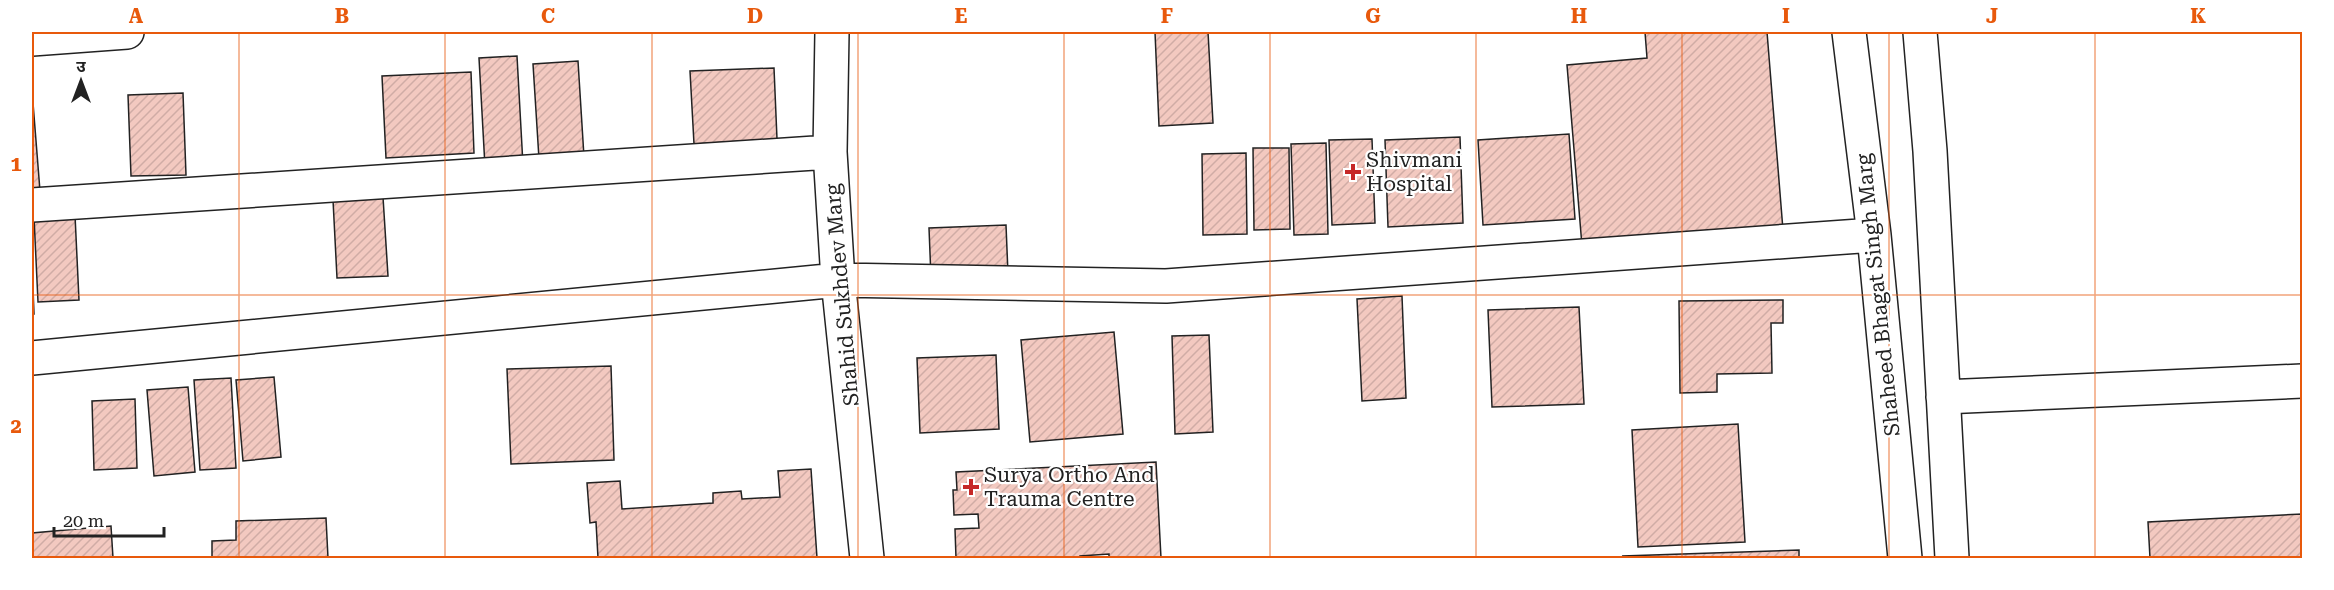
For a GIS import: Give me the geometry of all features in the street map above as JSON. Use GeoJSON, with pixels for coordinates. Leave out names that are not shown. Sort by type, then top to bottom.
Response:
{"type":"FeatureCollection","features":[{"type":"Feature","properties":{"kind":"street"},"geometry":{"type":"LineString","coordinates":[[32,39],[127,32]]}},
{"type":"Feature","properties":{"kind":"street","name":"Shahid Sukhdev Marg"},"geometry":{"type":"LineString","coordinates":[[832,32],[830,152],[838,280],[867,558]]}},
{"type":"Feature","properties":{"kind":"street","name":"Shaheed Bhagat Singh Marg"},"geometry":{"type":"LineString","coordinates":[[1849,32],[1874,235],[1905,558]]}},
{"type":"Feature","properties":{"kind":"street"},"geometry":{"type":"LineString","coordinates":[[1920,32],[1930,151],[1952,558]]}},
{"type":"Feature","properties":{"kind":"street"},"geometry":{"type":"LineString","coordinates":[[32,205],[830,152]]}},
{"type":"Feature","properties":{"kind":"street"},"geometry":{"type":"LineString","coordinates":[[32,358],[838,280],[1166,286],[1874,235]]}},
{"type":"Feature","properties":{"kind":"street"},"geometry":{"type":"LineString","coordinates":[[1943,397],[2302,381]]}},
{"type":"Feature","properties":{"kind":"building"},"geometry":{"type":"Polygon","coordinates":[[[1155,32],[1208,32],[1213,123],[1159,126],[1155,32]]]}},
{"type":"Feature","properties":{"kind":"building"},"geometry":{"type":"Polygon","coordinates":[[[1645,32],[1767,32],[1783,230],[1582,246],[1567,65],[1647,58],[1645,32]]]}},
{"type":"Feature","properties":{"kind":"building"},"geometry":{"type":"Polygon","coordinates":[[[517,56],[523,165],[485,167],[479,58],[517,56]]]}},
{"type":"Feature","properties":{"kind":"building"},"geometry":{"type":"Polygon","coordinates":[[[578,61],[584,157],[539,159],[533,64],[578,61]]]}},
{"type":"Feature","properties":{"kind":"building"},"geometry":{"type":"Polygon","coordinates":[[[774,68],[777,139],[694,144],[690,71],[774,68]]]}},
{"type":"Feature","properties":{"kind":"building"},"geometry":{"type":"Polygon","coordinates":[[[471,72],[474,153],[386,158],[382,76],[471,72]]]}},
{"type":"Feature","properties":{"kind":"building"},"geometry":{"type":"Polygon","coordinates":[[[183,93],[186,175],[131,176],[128,95],[183,93]]]}},
{"type":"Feature","properties":{"kind":"building"},"geometry":{"type":"Polygon","coordinates":[[[32,103],[40,191],[32,192],[32,103]]]}},
{"type":"Feature","properties":{"kind":"building"},"geometry":{"type":"Polygon","coordinates":[[[1569,134],[1575,219],[1483,225],[1478,140],[1569,134]]]}},
{"type":"Feature","properties":{"kind":"building"},"geometry":{"type":"Polygon","coordinates":[[[1460,137],[1463,223],[1388,227],[1385,140],[1460,137]]]}},
{"type":"Feature","properties":{"kind":"building"},"geometry":{"type":"Polygon","coordinates":[[[1372,139],[1375,223],[1332,225],[1329,140],[1372,139]]]}},
{"type":"Feature","properties":{"kind":"building"},"geometry":{"type":"Polygon","coordinates":[[[1326,143],[1328,234],[1294,235],[1291,144],[1326,143]]]}},
{"type":"Feature","properties":{"kind":"building"},"geometry":{"type":"Polygon","coordinates":[[[1253,148],[1289,148],[1290,229],[1254,230],[1253,148]]]}},
{"type":"Feature","properties":{"kind":"building"},"geometry":{"type":"Polygon","coordinates":[[[1246,153],[1247,234],[1203,235],[1202,154],[1246,153]]]}},
{"type":"Feature","properties":{"kind":"building"},"geometry":{"type":"Polygon","coordinates":[[[383,197],[388,276],[337,278],[333,200],[383,197]]]}},
{"type":"Feature","properties":{"kind":"building"},"geometry":{"type":"Polygon","coordinates":[[[75,215],[79,300],[38,302],[34,217],[75,215]]]}},
{"type":"Feature","properties":{"kind":"building"},"geometry":{"type":"Polygon","coordinates":[[[1006,225],[1008,274],[931,278],[929,228],[1006,225]]]}},
{"type":"Feature","properties":{"kind":"building"},"geometry":{"type":"Polygon","coordinates":[[[32,262],[34,314],[32,314],[32,262]]]}},
{"type":"Feature","properties":{"kind":"building"},"geometry":{"type":"Polygon","coordinates":[[[1402,296],[1406,398],[1362,401],[1357,299],[1402,296]]]}},
{"type":"Feature","properties":{"kind":"building"},"geometry":{"type":"Polygon","coordinates":[[[1783,300],[1783,323],[1771,323],[1772,373],[1717,374],[1717,392],[1680,393],[1679,301],[1783,300]]]}},
{"type":"Feature","properties":{"kind":"building"},"geometry":{"type":"Polygon","coordinates":[[[1579,307],[1584,404],[1492,407],[1488,310],[1579,307]]]}},
{"type":"Feature","properties":{"kind":"building"},"geometry":{"type":"Polygon","coordinates":[[[1114,332],[1123,434],[1030,442],[1021,340],[1114,332]]]}},
{"type":"Feature","properties":{"kind":"building"},"geometry":{"type":"Polygon","coordinates":[[[1209,335],[1213,432],[1175,434],[1172,336],[1209,335]]]}},
{"type":"Feature","properties":{"kind":"building"},"geometry":{"type":"Polygon","coordinates":[[[996,355],[999,429],[920,433],[917,358],[996,355]]]}},
{"type":"Feature","properties":{"kind":"building"},"geometry":{"type":"Polygon","coordinates":[[[611,366],[614,460],[511,464],[507,369],[611,366]]]}},
{"type":"Feature","properties":{"kind":"building"},"geometry":{"type":"Polygon","coordinates":[[[274,377],[281,457],[243,461],[236,380],[274,377]]]}},
{"type":"Feature","properties":{"kind":"building"},"geometry":{"type":"Polygon","coordinates":[[[231,378],[236,468],[200,470],[194,380],[231,378]]]}},
{"type":"Feature","properties":{"kind":"building"},"geometry":{"type":"Polygon","coordinates":[[[188,387],[195,472],[154,476],[147,390],[188,387]]]}},
{"type":"Feature","properties":{"kind":"building"},"geometry":{"type":"Polygon","coordinates":[[[135,399],[137,468],[94,470],[92,401],[135,399]]]}},
{"type":"Feature","properties":{"kind":"building"},"geometry":{"type":"Polygon","coordinates":[[[1738,424],[1745,542],[1638,547],[1632,430],[1738,424]]]}},
{"type":"Feature","properties":{"kind":"building"},"geometry":{"type":"Polygon","coordinates":[[[1156,462],[1161,558],[1109,558],[1109,554],[1080,556],[1080,558],[956,558],[955,529],[979,528],[978,514],[954,515],[953,490],[957,490],[956,472],[1156,462]]]}},
{"type":"Feature","properties":{"kind":"building"},"geometry":{"type":"Polygon","coordinates":[[[811,469],[817,558],[598,558],[596,522],[590,523],[587,483],[620,481],[622,509],[713,503],[713,493],[741,491],[742,499],[780,497],[778,471],[811,469]]]}},
{"type":"Feature","properties":{"kind":"building"},"geometry":{"type":"Polygon","coordinates":[[[2302,514],[2302,558],[2150,558],[2148,522],[2302,514]]]}},
{"type":"Feature","properties":{"kind":"building"},"geometry":{"type":"Polygon","coordinates":[[[326,518],[328,558],[212,558],[212,541],[236,540],[236,521],[326,518]]]}},
{"type":"Feature","properties":{"kind":"building"},"geometry":{"type":"Polygon","coordinates":[[[111,526],[113,558],[32,558],[32,533],[111,526]]]}},
{"type":"Feature","properties":{"kind":"building"},"geometry":{"type":"Polygon","coordinates":[[[1799,550],[1799,558],[1624,558],[1623,556],[1799,550]]]}},
{"type":"Feature","properties":{"kind":"place","name":"Shivmani Hospital"},"geometry":{"type":"Point","coordinates":[1353,172]}},
{"type":"Feature","properties":{"kind":"place","name":"Surya Ortho And Trauma Centre"},"geometry":{"type":"Point","coordinates":[971,487]}}]}
